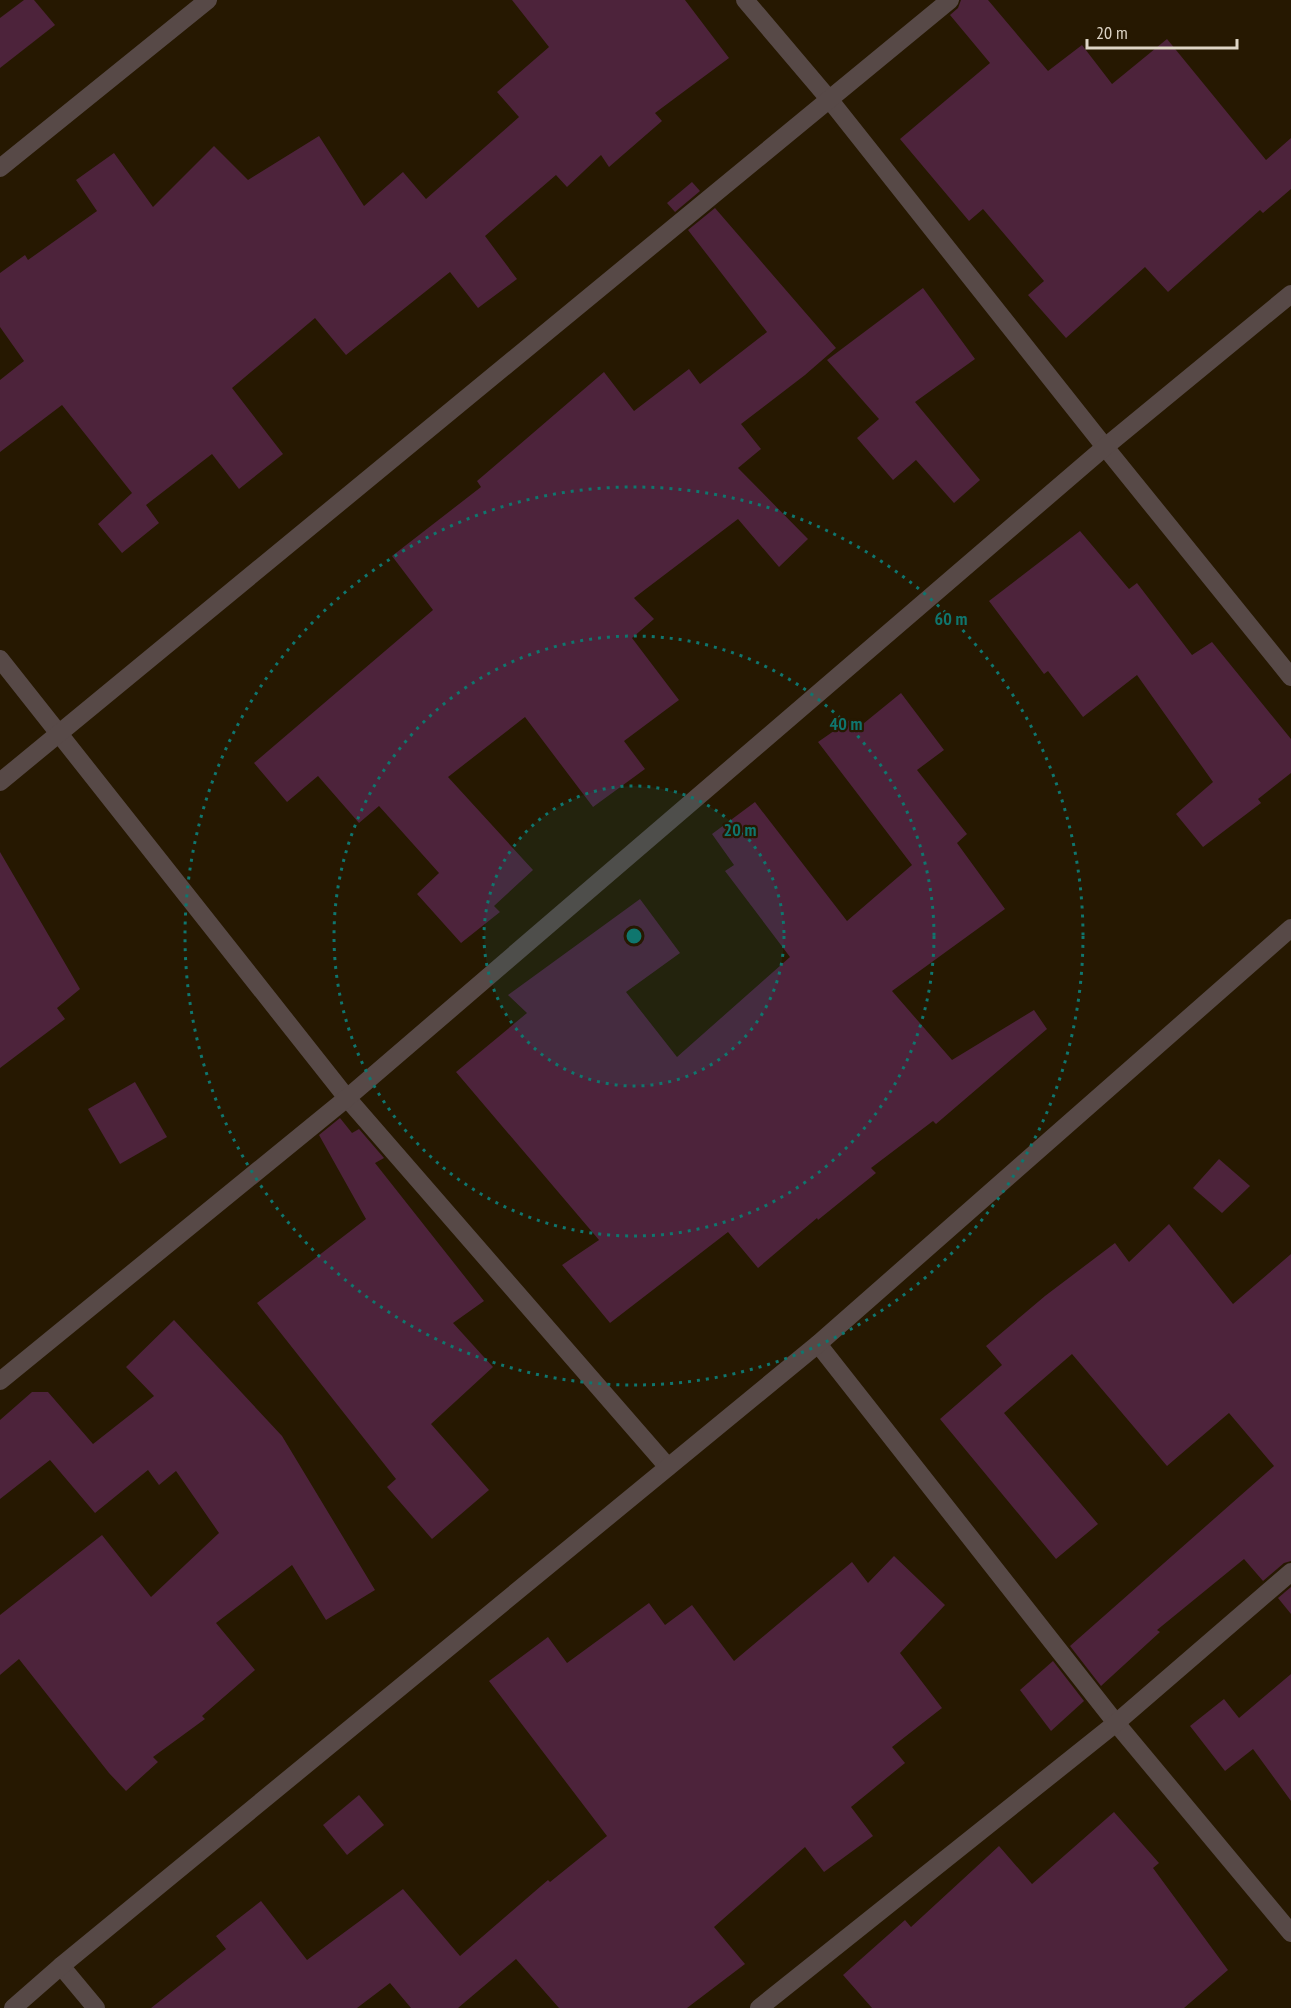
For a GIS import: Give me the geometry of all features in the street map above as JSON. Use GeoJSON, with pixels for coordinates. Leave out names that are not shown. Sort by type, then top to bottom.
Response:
{"type":"FeatureCollection","features":[{"type":"Feature","properties":{"kind":"street"},"geometry":{"type":"LineString","coordinates":[[0,168],[208,0]]}},
{"type":"Feature","properties":{"kind":"street"},"geometry":{"type":"LineString","coordinates":[[745,0],[829,99],[1291,677]]}},
{"type":"Feature","properties":{"kind":"street"},"geometry":{"type":"LineString","coordinates":[[0,783],[950,0]]}},
{"type":"Feature","properties":{"kind":"street"},"geometry":{"type":"LineString","coordinates":[[0,1381],[347,1098],[1105,447],[1291,294]]}},
{"type":"Feature","properties":{"kind":"street"},"geometry":{"type":"LineString","coordinates":[[0,658],[347,1098],[668,1467]]}},
{"type":"Feature","properties":{"kind":"street"},"geometry":{"type":"LineString","coordinates":[[13,2008],[61,1966],[818,1344],[1291,928]]}},
{"type":"Feature","properties":{"kind":"street"},"geometry":{"type":"LineString","coordinates":[[818,1344],[1116,1723],[1291,1933]]}},
{"type":"Feature","properties":{"kind":"street"},"geometry":{"type":"LineString","coordinates":[[759,2008],[1116,1723],[1291,1572]]}},
{"type":"Feature","properties":{"kind":"street"},"geometry":{"type":"LineString","coordinates":[[61,1966],[96,2008]]}},
{"type":"Feature","properties":{"kind":"building"},"geometry":{"type":"Polygon","coordinates":[[[24,0],[34,0],[55,25],[0,68],[0,18],[24,0]]]}},
{"type":"Feature","properties":{"kind":"building"},"geometry":{"type":"Polygon","coordinates":[[[512,0],[685,0],[729,58],[655,113],[662,121],[609,167],[601,155],[567,187],[556,175],[485,236],[517,279],[478,308],[450,272],[346,355],[315,318],[232,388],[283,454],[239,489],[212,454],[146,505],[159,523],[122,553],[98,524],[132,493],[62,405],[0,452],[0,380],[24,361],[0,327],[0,273],[25,255],[28,260],[97,211],[76,180],[114,153],[153,207],[214,146],[248,180],[319,136],[364,206],[403,172],[426,199],[519,117],[497,92],[549,47],[512,0]]]}},
{"type":"Feature","properties":{"kind":"building"},"geometry":{"type":"Polygon","coordinates":[[[961,0],[988,0],[1048,71],[1082,45],[1112,84],[1167,39],[1266,160],[1291,138],[1291,189],[1263,213],[1260,210],[1168,292],[1145,267],[1066,338],[1028,295],[1044,281],[983,209],[969,221],[900,139],[990,63],[950,15],[958,8],[961,0]]]}},
{"type":"Feature","properties":{"kind":"building"},"geometry":{"type":"Polygon","coordinates":[[[692,182],[700,191],[675,212],[667,203],[692,182]]]}},
{"type":"Feature","properties":{"kind":"building"},"geometry":{"type":"Polygon","coordinates":[[[715,208],[836,348],[741,424],[761,449],[738,468],[808,539],[779,567],[738,519],[634,598],[654,619],[632,638],[679,700],[624,741],[645,769],[593,807],[525,717],[448,777],[533,870],[494,906],[500,912],[461,943],[417,894],[439,873],[379,806],[359,823],[318,776],[287,802],[254,763],[433,610],[392,556],[481,487],[477,481],[604,372],[634,411],[689,369],[700,384],[767,332],[688,230],[715,208]]]}},
{"type":"Feature","properties":{"kind":"building"},"geometry":{"type":"Polygon","coordinates":[[[923,288],[975,359],[915,402],[980,480],[954,503],[916,460],[893,480],[857,438],[879,419],[827,360],[923,288]]]}},
{"type":"Feature","properties":{"kind":"building"},"geometry":{"type":"Polygon","coordinates":[[[1080,531],[1129,589],[1137,583],[1192,655],[1212,642],[1291,739],[1291,773],[1258,799],[1261,803],[1203,847],[1176,814],[1213,782],[1137,675],[1083,717],[1048,671],[1044,674],[989,601],[1080,531]]]}},
{"type":"Feature","properties":{"kind":"building"},"geometry":{"type":"Polygon","coordinates":[[[901,693],[944,750],[917,770],[967,834],[957,843],[1005,909],[892,991],[952,1060],[1034,1010],[1047,1029],[936,1124],[933,1121],[871,1168],[876,1173],[818,1220],[817,1218],[758,1268],[728,1232],[610,1323],[562,1265],[599,1240],[456,1072],[527,1013],[508,995],[640,899],[680,953],[626,992],[677,1057],[790,957],[725,871],[734,865],[712,834],[755,802],[847,921],[912,865],[818,742],[851,719],[858,728],[901,693]]]}},
{"type":"Feature","properties":{"kind":"building"},"geometry":{"type":"Polygon","coordinates":[[[0,852],[80,989],[57,1008],[65,1019],[0,1068],[0,852]]]}},
{"type":"Feature","properties":{"kind":"building"},"geometry":{"type":"Polygon","coordinates":[[[135,1082],[167,1137],[120,1164],[88,1109],[135,1082]]]}},
{"type":"Feature","properties":{"kind":"building"},"geometry":{"type":"Polygon","coordinates":[[[340,1118],[352,1133],[359,1129],[384,1158],[375,1163],[484,1301],[453,1323],[493,1367],[431,1424],[489,1490],[432,1539],[387,1487],[396,1479],[257,1303],[366,1219],[319,1135],[340,1118]]]}},
{"type":"Feature","properties":{"kind":"building"},"geometry":{"type":"Polygon","coordinates":[[[1219,1159],[1250,1186],[1222,1213],[1193,1188],[1219,1159]]]}},
{"type":"Feature","properties":{"kind":"building"},"geometry":{"type":"Polygon","coordinates":[[[1169,1224],[1233,1304],[1291,1254],[1291,1561],[1284,1563],[1263,1581],[1244,1559],[1157,1630],[1160,1632],[1101,1686],[1070,1646],[1274,1466],[1229,1413],[1167,1466],[1072,1354],[1004,1413],[1098,1524],[1056,1559],[940,1419],[1002,1365],[986,1346],[1045,1296],[1115,1243],[1129,1262],[1169,1224]]]}},
{"type":"Feature","properties":{"kind":"building"},"geometry":{"type":"Polygon","coordinates":[[[174,1320],[282,1436],[375,1590],[326,1620],[292,1565],[216,1623],[255,1670],[202,1716],[205,1719],[153,1757],[158,1762],[126,1791],[109,1773],[19,1659],[0,1675],[0,1615],[102,1535],[151,1597],[219,1533],[176,1471],[159,1485],[148,1470],[95,1513],[50,1460],[0,1499],[0,1420],[32,1392],[48,1392],[93,1444],[154,1396],[126,1367],[174,1320]]]}},
{"type":"Feature","properties":{"kind":"building"},"geometry":{"type":"Polygon","coordinates":[[[894,1556],[945,1605],[900,1653],[942,1708],[892,1747],[905,1763],[851,1807],[873,1836],[824,1872],[805,1847],[714,1927],[745,1964],[687,2008],[559,2008],[516,1959],[458,2008],[411,2008],[390,1983],[357,2008],[151,2008],[226,1949],[216,1936],[261,1901],[307,1960],[403,1889],[460,1956],[548,1880],[550,1882],[607,1836],[489,1681],[548,1637],[567,1663],[649,1603],[665,1625],[692,1605],[734,1661],[852,1562],[868,1583],[894,1556]]]}},
{"type":"Feature","properties":{"kind":"building"},"geometry":{"type":"Polygon","coordinates":[[[1291,1587],[1291,1614],[1278,1598],[1291,1587]]]}},
{"type":"Feature","properties":{"kind":"building"},"geometry":{"type":"Polygon","coordinates":[[[1053,1661],[1084,1701],[1051,1731],[1020,1690],[1053,1661]]]}},
{"type":"Feature","properties":{"kind":"building"},"geometry":{"type":"Polygon","coordinates":[[[1291,1674],[1291,1801],[1253,1749],[1225,1771],[1190,1726],[1224,1699],[1239,1718],[1291,1674]]]}},
{"type":"Feature","properties":{"kind":"building"},"geometry":{"type":"Polygon","coordinates":[[[359,1795],[384,1825],[347,1855],[323,1825],[359,1795]]]}},
{"type":"Feature","properties":{"kind":"building"},"geometry":{"type":"Polygon","coordinates":[[[1114,1812],[1159,1863],[1153,1868],[1228,1970],[1184,2008],[872,2008],[843,1975],[905,1920],[911,1927],[999,1846],[1032,1884],[1114,1812]]]}}]}
